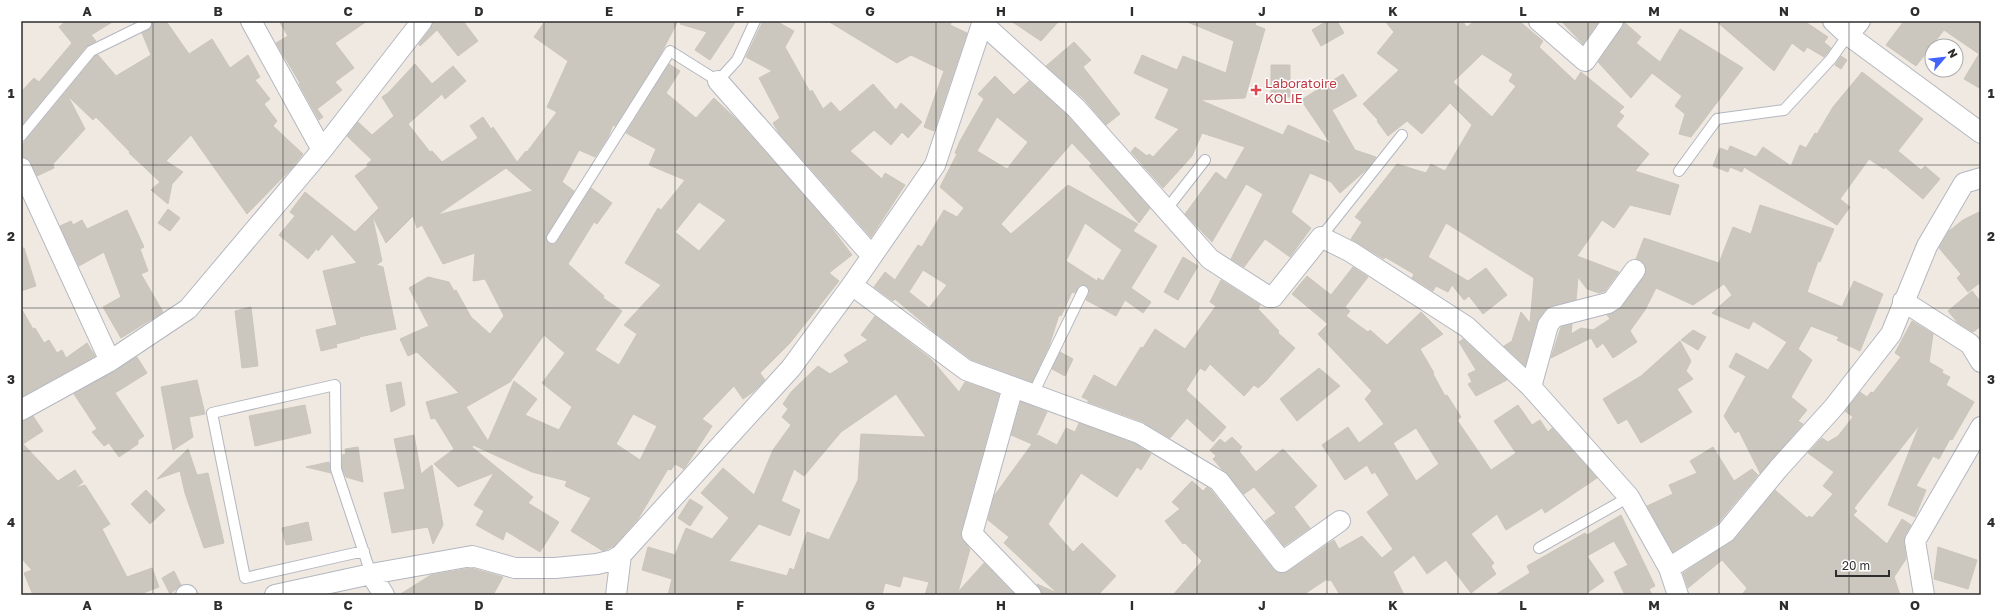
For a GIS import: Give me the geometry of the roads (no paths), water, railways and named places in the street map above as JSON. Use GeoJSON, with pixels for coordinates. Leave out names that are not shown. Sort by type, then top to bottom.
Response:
{"type":"FeatureCollection","features":[{"type":"Feature","properties":{"kind":"street"},"geometry":{"type":"LineString","coordinates":[[251,21],[322,150]]}},
{"type":"Feature","properties":{"kind":"street"},"geometry":{"type":"LineString","coordinates":[[21,410],[110,361],[188,309],[322,150],[422,21]]}},
{"type":"Feature","properties":{"kind":"street"},"geometry":{"type":"LineString","coordinates":[[1539,21],[1585,61],[1613,21]]}},
{"type":"Feature","properties":{"kind":"street"},"geometry":{"type":"LineString","coordinates":[[1833,21],[1854,28],[1981,133]]}},
{"type":"Feature","properties":{"kind":"street"},"geometry":{"type":"LineString","coordinates":[[275,595],[371,574],[472,556],[515,568],[555,568],[597,564],[613,560],[621,555],[791,368],[852,285],[935,164],[983,22],[1076,108],[1210,260],[1270,298],[1273,297],[1321,237],[1351,252],[1467,327],[1531,387],[1629,497],[1669,568],[1678,595]]}},
{"type":"Feature","properties":{"kind":"street"},"geometry":{"type":"LineString","coordinates":[[718,81],[872,256]]}},
{"type":"Feature","properties":{"kind":"street"},"geometry":{"type":"LineString","coordinates":[[21,168],[110,361]]}},
{"type":"Feature","properties":{"kind":"street"},"geometry":{"type":"LineString","coordinates":[[1669,568],[1726,532],[1778,469],[1834,407],[1891,334],[1903,301],[1927,246],[1964,183],[1981,178]]}},
{"type":"Feature","properties":{"kind":"street"},"geometry":{"type":"LineString","coordinates":[[1531,387],[1548,325],[1554,317],[1613,300],[1635,270]]}},
{"type":"Feature","properties":{"kind":"street"},"geometry":{"type":"LineString","coordinates":[[852,285],[966,370],[1139,433],[1219,482],[1282,562],[1340,521]]}},
{"type":"Feature","properties":{"kind":"street"},"geometry":{"type":"LineString","coordinates":[[1903,301],[1970,344],[1981,362]]}},
{"type":"Feature","properties":{"kind":"street"},"geometry":{"type":"LineString","coordinates":[[1013,387],[972,534],[1032,595]]}},
{"type":"Feature","properties":{"kind":"street"},"geometry":{"type":"LineString","coordinates":[[1924,595],[1915,541],[1981,427]]}},
{"type":"Feature","properties":{"kind":"street"},"geometry":{"type":"LineString","coordinates":[[616,595],[621,555]]}},
{"type":"Feature","properties":{"kind":"street"},"geometry":{"type":"LineString","coordinates":[[371,574],[384,595]]}},
{"type":"Feature","properties":{"kind":"lane"},"geometry":{"type":"LineString","coordinates":[[552,238],[670,51],[718,81],[738,60],[755,21]]}},
{"type":"Feature","properties":{"kind":"lane"},"geometry":{"type":"LineString","coordinates":[[21,136],[91,51],[146,24]]}},
{"type":"Feature","properties":{"kind":"lane"},"geometry":{"type":"LineString","coordinates":[[1679,171],[1717,119],[1784,110],[1831,59],[1854,28]]}},
{"type":"Feature","properties":{"kind":"lane"},"geometry":{"type":"LineString","coordinates":[[1321,237],[1402,136]]}},
{"type":"Feature","properties":{"kind":"lane"},"geometry":{"type":"LineString","coordinates":[[1166,210],[1205,160]]}},
{"type":"Feature","properties":{"kind":"lane"},"geometry":{"type":"LineString","coordinates":[[1033,394],[1083,291]]}},
{"type":"Feature","properties":{"kind":"lane"},"geometry":{"type":"LineString","coordinates":[[364,551],[245,578],[212,412],[335,385],[336,469],[364,551],[371,574]]}},
{"type":"Feature","properties":{"kind":"lane"},"geometry":{"type":"LineString","coordinates":[[1539,548],[1629,497]]}},
{"type":"Feature","properties":{"kind":"place","name":"Laboratoire KOLIE"},"geometry":{"type":"Point","coordinates":[1256,90]}}]}
